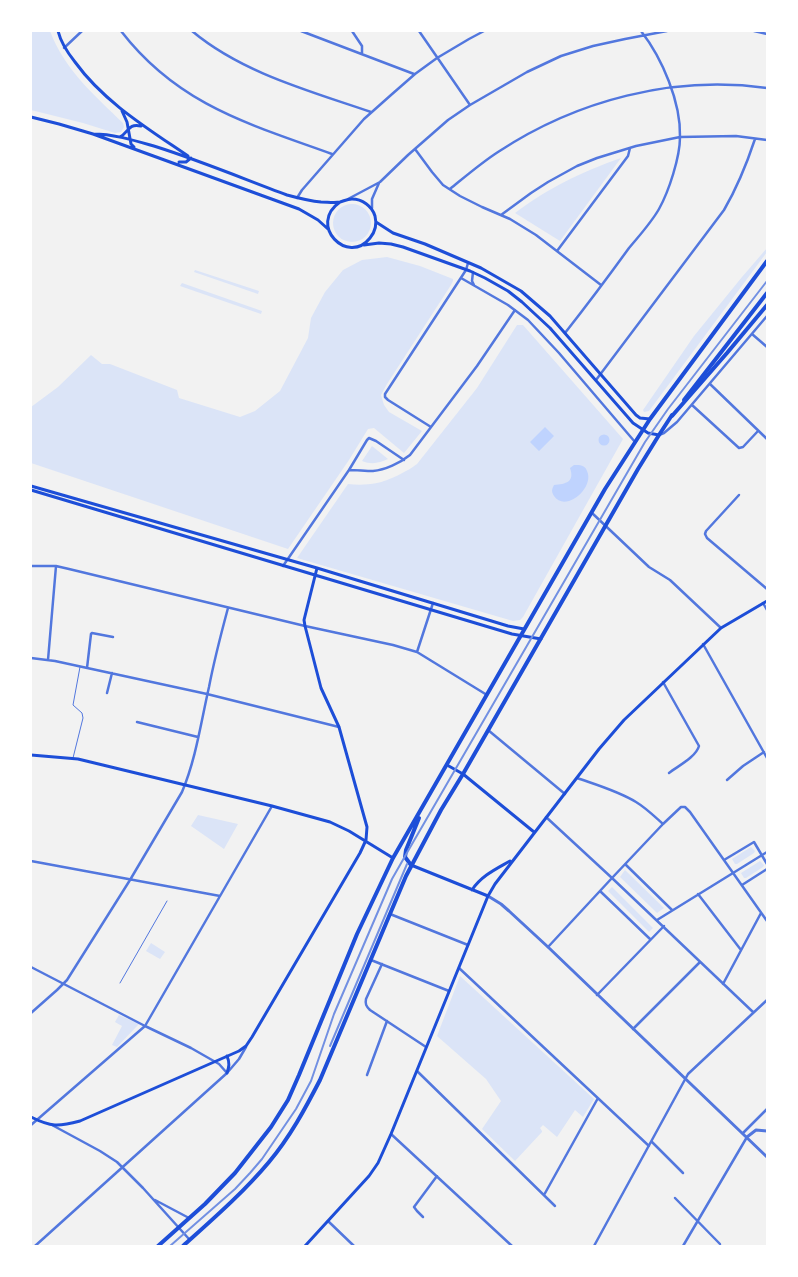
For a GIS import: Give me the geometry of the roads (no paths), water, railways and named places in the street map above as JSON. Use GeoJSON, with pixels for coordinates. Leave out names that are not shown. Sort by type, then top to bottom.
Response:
{"type":"FeatureCollection","features":[{"type":"Feature","properties":{"kind":"main road"},"geometry":{"type":"LineString","coordinates":[[58,31],[64,48],[90,81],[144,127],[190,158]]}},
{"type":"Feature","properties":{"kind":"main road"},"geometry":{"type":"LineString","coordinates":[[122,110],[130,140],[138,150]]}},
{"type":"Feature","properties":{"kind":"main road"},"geometry":{"type":"LineString","coordinates":[[31,117],[93,134],[309,213],[328,230],[334,240],[343,246],[391,244],[473,272],[485,278],[508,291],[537,315],[633,423],[643,430],[659,435]]}},
{"type":"Feature","properties":{"kind":"main road"},"geometry":{"type":"LineString","coordinates":[[118,138],[128,128],[136,125],[144,127]]}},
{"type":"Feature","properties":{"kind":"main road"},"geometry":{"type":"LineString","coordinates":[[93,134],[130,140],[190,158],[297,198],[309,201],[340,202],[352,199],[364,202],[372,211],[376,222],[372,236],[361,245]]}},
{"type":"Feature","properties":{"kind":"main road"},"geometry":{"type":"LineString","coordinates":[[164,159],[182,163],[190,158]]}},
{"type":"Feature","properties":{"kind":"main road"},"geometry":{"type":"LineString","coordinates":[[328,230],[328,219],[332,209],[340,202]]}},
{"type":"Feature","properties":{"kind":"main road"},"geometry":{"type":"LineString","coordinates":[[376,222],[393,233],[469,262],[520,291],[541,308],[565,333],[636,415],[640,418],[650,419]]}},
{"type":"Feature","properties":{"kind":"main road"},"geometry":{"type":"LineString","coordinates":[[158,1246],[205,1204],[235,1173],[271,1127],[288,1100],[357,934],[393,858],[591,513],[635,442],[767,260]]}},
{"type":"Feature","properties":{"kind":"main road"},"geometry":{"type":"LineString","coordinates":[[183,1246],[255,1178],[287,1138],[304,1111],[320,1080],[411,865],[441,810],[659,435],[767,292]]}},
{"type":"Feature","properties":{"kind":"main road"},"geometry":{"type":"LineString","coordinates":[[672,416],[767,305]]}},
{"type":"Feature","properties":{"kind":"main road"},"geometry":{"type":"LineString","coordinates":[[31,486],[317,568],[508,626],[524,629]]}},
{"type":"Feature","properties":{"kind":"main road"},"geometry":{"type":"LineString","coordinates":[[31,490],[512,634],[541,639]]}},
{"type":"Feature","properties":{"kind":"main road"},"geometry":{"type":"LineString","coordinates":[[99,510],[100,505]]}},
{"type":"Feature","properties":{"kind":"main road"},"geometry":{"type":"LineString","coordinates":[[194,539],[196,533]]}},
{"type":"Feature","properties":{"kind":"main road"},"geometry":{"type":"LineString","coordinates":[[31,1117],[52,1125],[80,1121],[246,1046],[360,853],[366,840],[367,827],[339,727],[321,688],[304,620],[317,568]]}},
{"type":"Feature","properties":{"kind":"main road"},"geometry":{"type":"LineString","coordinates":[[305,1246],[369,1176],[378,1163],[494,884],[614,731],[721,628],[765,602]]}},
{"type":"Feature","properties":{"kind":"main road"},"geometry":{"type":"LineString","coordinates":[[31,755],[73,758],[272,806],[330,822],[349,830],[393,858]]}},
{"type":"Feature","properties":{"kind":"main road"},"geometry":{"type":"LineString","coordinates":[[447,765],[463,774],[534,832]]}},
{"type":"Feature","properties":{"kind":"main road"},"geometry":{"type":"LineString","coordinates":[[426,802],[406,850],[405,857],[411,865],[488,896]]}},
{"type":"Feature","properties":{"kind":"main road"},"geometry":{"type":"LineString","coordinates":[[472,890],[478,881],[513,860]]}},
{"type":"Feature","properties":{"kind":"main road"},"geometry":{"type":"LineString","coordinates":[[227,1056],[229,1062],[227,1073]]}},
{"type":"Feature","properties":{"kind":"street"},"geometry":{"type":"LineString","coordinates":[[64,48],[82,31]]}},
{"type":"Feature","properties":{"kind":"street"},"geometry":{"type":"LineString","coordinates":[[121,31],[149,63],[168,80],[197,99],[252,126],[333,154]]}},
{"type":"Feature","properties":{"kind":"street"},"geometry":{"type":"LineString","coordinates":[[192,31],[214,48],[262,73],[371,112]]}},
{"type":"Feature","properties":{"kind":"street"},"geometry":{"type":"LineString","coordinates":[[301,31],[415,74]]}},
{"type":"Feature","properties":{"kind":"street"},"geometry":{"type":"LineString","coordinates":[[352,31],[362,46],[362,54]]}},
{"type":"Feature","properties":{"kind":"street"},"geometry":{"type":"LineString","coordinates":[[419,31],[470,105]]}},
{"type":"Feature","properties":{"kind":"street"},"geometry":{"type":"LineString","coordinates":[[297,198],[371,112],[415,74],[437,58],[484,31]]}},
{"type":"Feature","properties":{"kind":"street"},"geometry":{"type":"LineString","coordinates":[[565,333],[658,210],[671,181],[676,162],[680,137],[677,109],[671,87],[662,66],[641,31]]}},
{"type":"Feature","properties":{"kind":"street"},"geometry":{"type":"LineString","coordinates":[[346,200],[380,182],[448,120],[526,72],[561,56],[594,46],[667,31]]}},
{"type":"Feature","properties":{"kind":"street"},"geometry":{"type":"LineString","coordinates":[[754,31],[767,34]]}},
{"type":"Feature","properties":{"kind":"street"},"geometry":{"type":"LineString","coordinates":[[450,189],[496,153],[535,130],[563,116],[593,105],[620,97],[671,87],[710,85],[767,88]]}},
{"type":"Feature","properties":{"kind":"street"},"geometry":{"type":"LineString","coordinates":[[501,216],[531,193],[566,172],[597,158],[630,148],[680,137],[736,136],[767,140]]}},
{"type":"Feature","properties":{"kind":"street"},"geometry":{"type":"LineString","coordinates":[[596,380],[724,210],[733,196],[747,165],[754,139]]}},
{"type":"Feature","properties":{"kind":"street"},"geometry":{"type":"LineString","coordinates":[[557,251],[628,156],[630,148]]}},
{"type":"Feature","properties":{"kind":"street"},"geometry":{"type":"LineString","coordinates":[[415,149],[443,185],[474,204],[510,219],[536,235],[602,285]]}},
{"type":"Feature","properties":{"kind":"street"},"geometry":{"type":"LineString","coordinates":[[372,211],[372,199],[380,182]]}},
{"type":"Feature","properties":{"kind":"street"},"geometry":{"type":"LineString","coordinates":[[431,427],[388,400],[385,394],[466,270],[469,262]]}},
{"type":"Feature","properties":{"kind":"street"},"geometry":{"type":"LineString","coordinates":[[473,272],[472,281],[474,286]]}},
{"type":"Feature","properties":{"kind":"street"},"geometry":{"type":"LineString","coordinates":[[460,278],[508,305],[528,320],[546,337],[635,442]]}},
{"type":"Feature","properties":{"kind":"street"},"geometry":{"type":"LineString","coordinates":[[349,470],[373,471],[382,469],[404,460],[410,455],[477,366],[515,310]]}},
{"type":"Feature","properties":{"kind":"street"},"geometry":{"type":"LineString","coordinates":[[659,435],[672,427],[692,405],[767,316]]}},
{"type":"Feature","properties":{"kind":"street"},"geometry":{"type":"LineString","coordinates":[[752,334],[767,347]]}},
{"type":"Feature","properties":{"kind":"street"},"geometry":{"type":"LineString","coordinates":[[710,384],[767,439]]}},
{"type":"Feature","properties":{"kind":"street"},"geometry":{"type":"LineString","coordinates":[[692,405],[739,448],[743,447],[758,430]]}},
{"type":"Feature","properties":{"kind":"street"},"geometry":{"type":"LineString","coordinates":[[283,566],[370,438],[404,460]]}},
{"type":"Feature","properties":{"kind":"street"},"geometry":{"type":"LineString","coordinates":[[739,494],[705,534],[707,538],[767,589]]}},
{"type":"Feature","properties":{"kind":"street"},"geometry":{"type":"LineString","coordinates":[[591,513],[649,568],[670,580],[721,628]]}},
{"type":"Feature","properties":{"kind":"street"},"geometry":{"type":"LineString","coordinates":[[31,566],[69,568],[228,608],[393,645],[417,652],[487,695]]}},
{"type":"Feature","properties":{"kind":"street"},"geometry":{"type":"LineString","coordinates":[[48,660],[56,566]]}},
{"type":"Feature","properties":{"kind":"street"},"geometry":{"type":"LineString","coordinates":[[765,602],[767,610]]}},
{"type":"Feature","properties":{"kind":"street"},"geometry":{"type":"LineString","coordinates":[[417,652],[433,603]]}},
{"type":"Feature","properties":{"kind":"street"},"geometry":{"type":"LineString","coordinates":[[31,1013],[64,984],[178,800],[185,785],[198,737],[228,608]]}},
{"type":"Feature","properties":{"kind":"street"},"geometry":{"type":"LineString","coordinates":[[87,668],[90,634],[96,633],[113,637]]}},
{"type":"Feature","properties":{"kind":"street"},"geometry":{"type":"LineString","coordinates":[[703,644],[767,758]]}},
{"type":"Feature","properties":{"kind":"street"},"geometry":{"type":"LineString","coordinates":[[31,658],[80,666],[207,694],[339,727]]}},
{"type":"Feature","properties":{"kind":"street"},"geometry":{"type":"LineString","coordinates":[[107,693],[112,673]]}},
{"type":"Feature","properties":{"kind":"street"},"geometry":{"type":"LineString","coordinates":[[663,682],[699,746],[693,755],[668,773]]}},
{"type":"Feature","properties":{"kind":"street"},"geometry":{"type":"LineString","coordinates":[[137,722],[198,737]]}},
{"type":"Feature","properties":{"kind":"street"},"geometry":{"type":"LineString","coordinates":[[488,730],[565,794]]}},
{"type":"Feature","properties":{"kind":"street"},"geometry":{"type":"LineString","coordinates":[[727,780],[743,766],[764,752]]}},
{"type":"Feature","properties":{"kind":"street"},"geometry":{"type":"LineString","coordinates":[[577,778],[635,801],[663,824]]}},
{"type":"Feature","properties":{"kind":"street"},"geometry":{"type":"LineString","coordinates":[[31,1126],[144,1026],[272,806]]}},
{"type":"Feature","properties":{"kind":"street"},"geometry":{"type":"LineString","coordinates":[[548,947],[681,807],[685,807],[690,812],[767,921]]}},
{"type":"Feature","properties":{"kind":"street"},"geometry":{"type":"LineString","coordinates":[[546,817],[664,926],[753,1012]]}},
{"type":"Feature","properties":{"kind":"street"},"geometry":{"type":"LineString","coordinates":[[724,860],[754,842],[767,864]]}},
{"type":"Feature","properties":{"kind":"street"},"geometry":{"type":"LineString","coordinates":[[657,920],[767,852]]}},
{"type":"Feature","properties":{"kind":"street"},"geometry":{"type":"LineString","coordinates":[[31,861],[220,896]]}},
{"type":"Feature","properties":{"kind":"street"},"geometry":{"type":"LineString","coordinates":[[625,864],[672,910]]}},
{"type":"Feature","properties":{"kind":"street"},"geometry":{"type":"LineString","coordinates":[[742,885],[767,869]]}},
{"type":"Feature","properties":{"kind":"street"},"geometry":{"type":"LineString","coordinates":[[600,891],[650,939]]}},
{"type":"Feature","properties":{"kind":"street"},"geometry":{"type":"LineString","coordinates":[[698,894],[741,950]]}},
{"type":"Feature","properties":{"kind":"street"},"geometry":{"type":"LineString","coordinates":[[488,896],[509,910],[767,1157]]}},
{"type":"Feature","properties":{"kind":"street"},"geometry":{"type":"LineString","coordinates":[[723,984],[761,913]]}},
{"type":"Feature","properties":{"kind":"street"},"geometry":{"type":"LineString","coordinates":[[390,914],[468,945]]}},
{"type":"Feature","properties":{"kind":"street"},"geometry":{"type":"LineString","coordinates":[[597,995],[664,926]]}},
{"type":"Feature","properties":{"kind":"street"},"geometry":{"type":"LineString","coordinates":[[371,960],[449,991]]}},
{"type":"Feature","properties":{"kind":"street"},"geometry":{"type":"LineString","coordinates":[[633,1029],[700,962]]}},
{"type":"Feature","properties":{"kind":"street"},"geometry":{"type":"LineString","coordinates":[[382,964],[365,1004],[370,1010],[426,1047]]}},
{"type":"Feature","properties":{"kind":"street"},"geometry":{"type":"LineString","coordinates":[[459,967],[649,1146]]}},
{"type":"Feature","properties":{"kind":"street"},"geometry":{"type":"LineString","coordinates":[[31,968],[191,1048],[215,1061],[227,1073]]}},
{"type":"Feature","properties":{"kind":"street"},"geometry":{"type":"LineString","coordinates":[[594,1246],[693,1069],[767,1000]]}},
{"type":"Feature","properties":{"kind":"street"},"geometry":{"type":"LineString","coordinates":[[368,1075],[387,1021]]}},
{"type":"Feature","properties":{"kind":"street"},"geometry":{"type":"LineString","coordinates":[[35,1246],[227,1073],[239,1059],[246,1046]]}},
{"type":"Feature","properties":{"kind":"street"},"geometry":{"type":"LineString","coordinates":[[417,1070],[555,1206]]}},
{"type":"Feature","properties":{"kind":"street"},"geometry":{"type":"LineString","coordinates":[[544,1195],[598,1098]]}},
{"type":"Feature","properties":{"kind":"street"},"geometry":{"type":"LineString","coordinates":[[742,1133],[767,1109]]}},
{"type":"Feature","properties":{"kind":"street"},"geometry":{"type":"LineString","coordinates":[[52,1125],[112,1158],[190,1240]]}},
{"type":"Feature","properties":{"kind":"street"},"geometry":{"type":"LineString","coordinates":[[684,1246],[747,1137],[756,1130],[767,1131]]}},
{"type":"Feature","properties":{"kind":"street"},"geometry":{"type":"LineString","coordinates":[[391,1134],[512,1246]]}},
{"type":"Feature","properties":{"kind":"street"},"geometry":{"type":"LineString","coordinates":[[652,1142],[683,1173]]}},
{"type":"Feature","properties":{"kind":"street"},"geometry":{"type":"LineString","coordinates":[[423,1217],[414,1207],[437,1176]]}},
{"type":"Feature","properties":{"kind":"street"},"geometry":{"type":"LineString","coordinates":[[152,1198],[189,1218]]}},
{"type":"Feature","properties":{"kind":"street"},"geometry":{"type":"LineString","coordinates":[[675,1198],[720,1244]]}},
{"type":"Feature","properties":{"kind":"street"},"geometry":{"type":"LineString","coordinates":[[328,1221],[354,1246]]}},
{"type":"Feature","properties":{"kind":"lane"},"geometry":{"type":"LineString","coordinates":[[73,758],[82,718],[82,713],[73,705],[80,666]]}},
{"type":"Feature","properties":{"kind":"lane"},"geometry":{"type":"LineString","coordinates":[[120,983],[167,901]]}},
{"type":"Feature","properties":{"kind":"water"},"geometry":{"type":"Polygon","coordinates":[[[545,427],[554,436],[539,451],[530,442],[545,427]]]}},
{"type":"Feature","properties":{"kind":"water"},"geometry":{"type":"Polygon","coordinates":[[[604,434],[610,440],[604,446],[598,440],[604,434]]]}},
{"type":"Feature","properties":{"kind":"water"},"geometry":{"type":"Polygon","coordinates":[[[574,465],[582,466],[586,469],[587,484],[578,496],[565,502],[559,501],[552,491],[554,485],[562,484],[570,479],[570,468],[574,465]]]}},
{"type":"Feature","properties":{"kind":"railway"},"geometry":{"type":"LineString","coordinates":[[170,1246],[235,1189],[250,1173],[262,1159],[296,1109],[311,1081],[334,1014],[392,879],[645,442],[668,409],[767,281]]}},
{"type":"Feature","properties":{"kind":"railway"},"geometry":{"type":"LineString","coordinates":[[330,1046],[407,864]]}}]}
